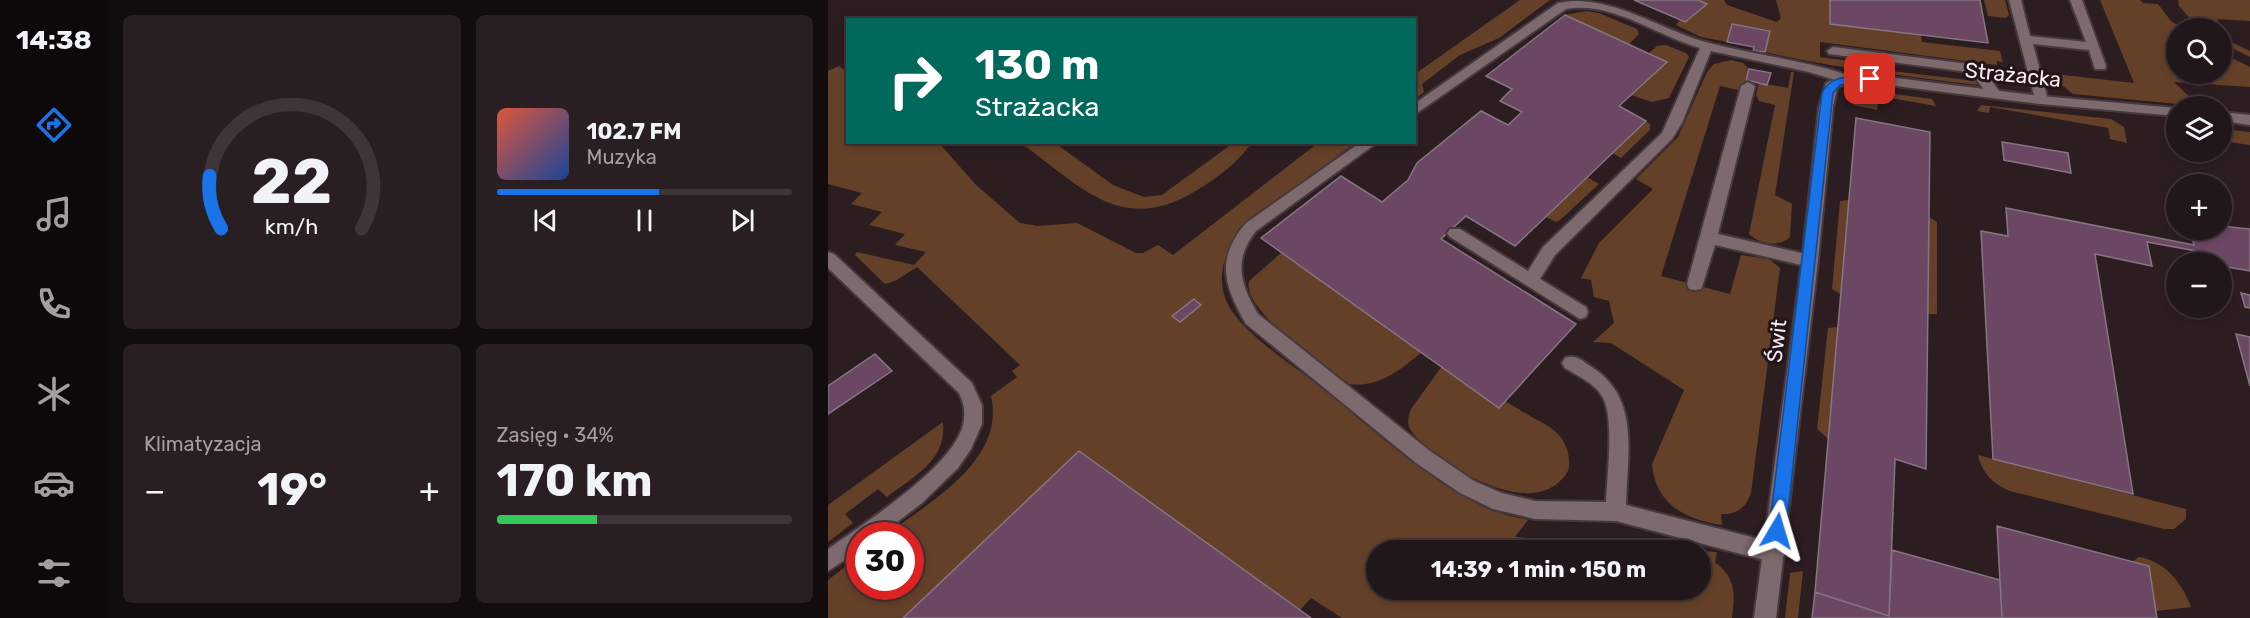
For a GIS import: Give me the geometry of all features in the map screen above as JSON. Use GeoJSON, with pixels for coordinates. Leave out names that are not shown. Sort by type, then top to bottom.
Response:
{"type":"FeatureCollection","features":[{"type":"Feature","properties":{"kind":"street"},"geometry":{"type":"LineString","coordinates":[[2015,0],[2041,100]]}},
{"type":"Feature","properties":{"kind":"street"},"geometry":{"type":"LineString","coordinates":[[2076,0],[2100,66]]}},
{"type":"Feature","properties":{"kind":"street","name":"Strażacka"},"geometry":{"type":"LineString","coordinates":[[1416,110],[1562,6],[1585,1],[1600,4],[1707,47],[1821,71],[1845,79],[1880,80],[2041,100],[2166,111]]}},
{"type":"Feature","properties":{"kind":"street"},"geometry":{"type":"LineString","coordinates":[[2025,39],[2094,47]]}},
{"type":"Feature","properties":{"kind":"street"},"geometry":{"type":"LineString","coordinates":[[1530,280],[1549,250],[1667,136],[1675,123],[1707,47]]}},
{"type":"Feature","properties":{"kind":"street"},"geometry":{"type":"LineString","coordinates":[[1833,51],[1964,67],[1982,76],[1994,94]]}},
{"type":"Feature","properties":{"kind":"street","name":"Świt"},"geometry":{"type":"LineString","coordinates":[[1765,618],[1775,553],[1828,93],[1831,86],[1845,79]]}},
{"type":"Feature","properties":{"kind":"street"},"geometry":{"type":"LineString","coordinates":[[1695,284],[1748,86]]}},
{"type":"Feature","properties":{"kind":"street"},"geometry":{"type":"LineString","coordinates":[[2232,118],[2250,120]]}},
{"type":"Feature","properties":{"kind":"street"},"geometry":{"type":"LineString","coordinates":[[1368,144],[1251,227],[1237,246],[1233,265],[1237,293],[1252,319],[1423,457],[1467,487],[1500,502],[1535,510],[1616,512],[1775,553]]}},
{"type":"Feature","properties":{"kind":"street"},"geometry":{"type":"LineString","coordinates":[[1455,233],[1580,312]]}},
{"type":"Feature","properties":{"kind":"street"},"geometry":{"type":"LineString","coordinates":[[1708,238],[1810,261]]}},
{"type":"Feature","properties":{"kind":"street"},"geometry":{"type":"LineString","coordinates":[[828,258],[966,388],[973,407],[971,428],[945,471],[879,522]]}},
{"type":"Feature","properties":{"kind":"street"},"geometry":{"type":"LineString","coordinates":[[1570,363],[1598,381],[1613,398],[1617,421],[1616,512]]}},
{"type":"Feature","properties":{"kind":"street"},"geometry":{"type":"LineString","coordinates":[[828,561],[846,547]]}},
{"type":"Feature","properties":{"kind":"shaded area"},"geometry":{"type":"Polygon","coordinates":[[[1520,0],[1550,0],[1499,38],[1460,55],[1422,84],[1424,92],[1416,98],[1416,73],[1520,0]]]}},
{"type":"Feature","properties":{"kind":"shaded area"},"geometry":{"type":"Polygon","coordinates":[[[1698,0],[1724,0],[1727,5],[1777,22],[1781,18],[1776,0],[1830,0],[1830,24],[1921,35],[1922,42],[2000,51],[2003,62],[1997,61],[1997,65],[1820,42],[1820,57],[1865,63],[1866,68],[1968,80],[1967,74],[1972,74],[1979,82],[1977,85],[1791,58],[1765,52],[1770,30],[1732,24],[1727,42],[1701,37],[1676,25],[1680,20],[1685,22],[1706,4],[1698,0]]]}},
{"type":"Feature","properties":{"kind":"shaded area"},"geometry":{"type":"Polygon","coordinates":[[[1984,0],[2005,0],[2009,15],[2006,18],[1988,16],[1984,0]]]}},
{"type":"Feature","properties":{"kind":"shaded area"},"geometry":{"type":"Polygon","coordinates":[[[2100,0],[2140,0],[2143,3],[2158,4],[2169,18],[2166,18],[2166,84],[2176,84],[2189,96],[2166,96],[2166,103],[2073,94],[2052,77],[2056,77],[2055,74],[2134,83],[2100,0]]]}},
{"type":"Feature","properties":{"kind":"shaded area"},"geometry":{"type":"Polygon","coordinates":[[[2178,0],[2250,0],[2250,21],[2232,20],[2232,18],[2189,18],[2179,6],[2178,0]]]}},
{"type":"Feature","properties":{"kind":"shaded area"},"geometry":{"type":"Polygon","coordinates":[[[1586,11],[1599,13],[1637,29],[1639,34],[1629,44],[1565,15],[1586,11]]]}},
{"type":"Feature","properties":{"kind":"shaded area"},"geometry":{"type":"Polygon","coordinates":[[[2232,42],[2250,51],[2250,57],[2232,48],[2232,42]]]}},
{"type":"Feature","properties":{"kind":"shaded area"},"geometry":{"type":"Polygon","coordinates":[[[1666,45],[1686,53],[1689,57],[1669,98],[1652,102],[1631,95],[1667,62],[1649,53],[1657,46],[1666,45]]]}},
{"type":"Feature","properties":{"kind":"shaded area"},"geometry":{"type":"Polygon","coordinates":[[[2232,58],[2250,67],[2250,87],[2204,84],[2232,84],[2232,58]]]}},
{"type":"Feature","properties":{"kind":"shaded area"},"geometry":{"type":"Polygon","coordinates":[[[1731,60],[1743,63],[1749,69],[1743,86],[1738,90],[1720,86],[1661,276],[1730,294],[1741,255],[1769,259],[1780,268],[1751,493],[1740,510],[1721,514],[1722,525],[1685,514],[1666,500],[1659,490],[1652,464],[1684,390],[1611,343],[1593,342],[1614,323],[1609,301],[1594,297],[1591,280],[1581,278],[1599,243],[1653,189],[1636,179],[1678,137],[1707,72],[1714,64],[1731,60]]]}},
{"type":"Feature","properties":{"kind":"shaded area"},"geometry":{"type":"Polygon","coordinates":[[[839,66],[846,71],[846,144],[940,144],[976,185],[1020,223],[1037,226],[1077,223],[1136,253],[1143,253],[1158,245],[1173,255],[1317,144],[1354,144],[1252,219],[1237,237],[1226,256],[1222,277],[1226,300],[1232,312],[1269,348],[1418,466],[1486,508],[1528,520],[1515,537],[1555,540],[1366,540],[1366,600],[1711,600],[1711,552],[1717,552],[1715,562],[1727,574],[1733,587],[1732,618],[1342,618],[1311,598],[1300,610],[1079,451],[924,598],[924,522],[904,522],[942,494],[976,460],[987,440],[993,419],[991,396],[1017,377],[1012,371],[1020,365],[917,267],[895,281],[885,284],[855,255],[857,252],[914,265],[926,252],[895,245],[905,234],[869,225],[882,212],[851,204],[862,193],[828,184],[828,71],[839,66]]]}},
{"type":"Feature","properties":{"kind":"shaded area"},"geometry":{"type":"Polygon","coordinates":[[[1791,72],[1794,72],[1775,195],[1792,204],[1790,237],[1775,244],[1763,242],[1749,234],[1775,105],[1759,101],[1756,95],[1759,83],[1788,88],[1791,72]]]}},
{"type":"Feature","properties":{"kind":"shaded area"},"geometry":{"type":"Polygon","coordinates":[[[1864,90],[1932,99],[1936,106],[1879,96],[1877,110],[1853,105],[1856,95],[1864,90]]]}},
{"type":"Feature","properties":{"kind":"shaded area"},"geometry":{"type":"Polygon","coordinates":[[[1981,105],[2111,119],[2124,127],[2127,143],[2110,139],[2108,128],[1990,107],[1989,113],[1977,111],[1981,105]]]}},
{"type":"Feature","properties":{"kind":"shaded area"},"geometry":{"type":"Polygon","coordinates":[[[1646,121],[1650,124],[1650,130],[1621,158],[1612,153],[1646,121]]]}},
{"type":"Feature","properties":{"kind":"shaded area"},"geometry":{"type":"Polygon","coordinates":[[[2232,130],[2250,132],[2250,145],[2232,142],[2232,130]]]}},
{"type":"Feature","properties":{"kind":"shaded area"},"geometry":{"type":"Polygon","coordinates":[[[1022,144],[1056,144],[1113,185],[1144,197],[1162,195],[1232,144],[1251,144],[1227,169],[1199,189],[1172,203],[1147,208],[1125,207],[1104,201],[1064,176],[1022,144]]]}},
{"type":"Feature","properties":{"kind":"shaded area"},"geometry":{"type":"Polygon","coordinates":[[[1587,177],[1599,184],[1560,220],[1556,222],[1546,217],[1587,177]]]}},
{"type":"Feature","properties":{"kind":"shaded area"},"geometry":{"type":"Polygon","coordinates":[[[1849,200],[1841,295],[1832,289],[1840,201],[1849,200]]]}},
{"type":"Feature","properties":{"kind":"shaded area"},"geometry":{"type":"Polygon","coordinates":[[[1929,217],[1937,222],[1937,314],[1928,314],[1929,217]]]}},
{"type":"Feature","properties":{"kind":"shaded area"},"geometry":{"type":"Polygon","coordinates":[[[1281,253],[1422,352],[1397,371],[1379,380],[1360,385],[1349,384],[1287,337],[1258,308],[1250,294],[1249,281],[1281,253]]]}},
{"type":"Feature","properties":{"kind":"shaded area"},"geometry":{"type":"Polygon","coordinates":[[[1838,327],[1828,439],[1817,429],[1828,328],[1838,327]]]}},
{"type":"Feature","properties":{"kind":"shaded area"},"geometry":{"type":"Polygon","coordinates":[[[1442,366],[1557,433],[1565,444],[1569,457],[1567,473],[1563,478],[1545,490],[1528,493],[1510,491],[1472,477],[1454,467],[1414,435],[1408,424],[1411,409],[1442,366]]]}},
{"type":"Feature","properties":{"kind":"shaded area"},"geometry":{"type":"Polygon","coordinates":[[[943,422],[940,447],[927,466],[887,497],[878,489],[845,514],[852,522],[846,522],[846,528],[828,542],[828,505],[943,422]]]}},
{"type":"Feature","properties":{"kind":"shaded area"},"geometry":{"type":"Polygon","coordinates":[[[1978,455],[2186,509],[2186,519],[2174,529],[2164,529],[2010,491],[1989,477],[1978,455]]]}},
{"type":"Feature","properties":{"kind":"shaded area"},"geometry":{"type":"Polygon","coordinates":[[[2139,557],[2157,563],[2172,575],[2188,598],[2191,607],[2156,611],[2149,566],[2132,562],[2139,557]]]}},
{"type":"Feature","properties":{"kind":"shaded area"},"geometry":{"type":"Polygon","coordinates":[[[846,566],[846,600],[922,600],[903,618],[828,618],[828,580],[846,566]]]}},
{"type":"Feature","properties":{"kind":"shaded area"},"geometry":{"type":"Polygon","coordinates":[[[1803,571],[1798,618],[1785,618],[1790,573],[1803,571]]]}},
{"type":"Feature","properties":{"kind":"building"},"geometry":{"type":"Polygon","coordinates":[[[1634,0],[1698,0],[1707,4],[1685,22],[1634,0]]]}},
{"type":"Feature","properties":{"kind":"building"},"geometry":{"type":"Polygon","coordinates":[[[1830,0],[1980,0],[1988,43],[1830,24],[1830,0]]]}},
{"type":"Feature","properties":{"kind":"building"},"geometry":{"type":"Polygon","coordinates":[[[1565,15],[1667,62],[1619,106],[1646,121],[1515,246],[1466,216],[1441,239],[1576,324],[1499,408],[1261,238],[1341,176],[1382,202],[1408,180],[1417,163],[1481,111],[1508,125],[1522,112],[1500,101],[1512,89],[1486,76],[1565,15]]]}},
{"type":"Feature","properties":{"kind":"building"},"geometry":{"type":"Polygon","coordinates":[[[1732,24],[1770,31],[1765,52],[1753,51],[1754,47],[1727,42],[1732,24]]]}},
{"type":"Feature","properties":{"kind":"building"},"geometry":{"type":"Polygon","coordinates":[[[1749,69],[1771,73],[1767,85],[1746,80],[1749,69]]]}},
{"type":"Feature","properties":{"kind":"building"},"geometry":{"type":"Polygon","coordinates":[[[1856,118],[1930,132],[1926,469],[1895,459],[1889,616],[1815,592],[1856,118]]]}},
{"type":"Feature","properties":{"kind":"building"},"geometry":{"type":"Polygon","coordinates":[[[2002,142],[2068,153],[2071,173],[2004,160],[2002,142]]]}},
{"type":"Feature","properties":{"kind":"building"},"geometry":{"type":"Polygon","coordinates":[[[2006,208],[2194,245],[2193,240],[2232,240],[2232,227],[2250,229],[2250,271],[2232,268],[2232,252],[2196,252],[2147,242],[2152,266],[2095,254],[2133,494],[1993,459],[1981,231],[2008,236],[2006,208]]]}},
{"type":"Feature","properties":{"kind":"building"},"geometry":{"type":"Polygon","coordinates":[[[2241,293],[2250,295],[2250,308],[2245,307],[2241,293]]]}},
{"type":"Feature","properties":{"kind":"building"},"geometry":{"type":"Polygon","coordinates":[[[1194,299],[1201,305],[1180,322],[1172,316],[1194,299]]]}},
{"type":"Feature","properties":{"kind":"building"},"geometry":{"type":"Polygon","coordinates":[[[2236,334],[2250,337],[2250,386],[2236,334]]]}},
{"type":"Feature","properties":{"kind":"building"},"geometry":{"type":"Polygon","coordinates":[[[875,354],[892,371],[828,414],[828,386],[875,354]]]}},
{"type":"Feature","properties":{"kind":"building"},"geometry":{"type":"Polygon","coordinates":[[[1079,451],[1311,618],[903,618],[1079,451]]]}},
{"type":"Feature","properties":{"kind":"building"},"geometry":{"type":"Polygon","coordinates":[[[1997,526],[2149,566],[2157,618],[2002,618],[1997,526]]]}},
{"type":"Feature","properties":{"kind":"building"},"geometry":{"type":"Polygon","coordinates":[[[1892,550],[2000,580],[2002,618],[1812,618],[1815,592],[1889,616],[1892,550]]]}},
{"type":"Feature","properties":{"kind":"route"},"geometry":{"type":"LineString","coordinates":[[1777,531],[1828,93],[1837,81],[1870,79]]}}]}
